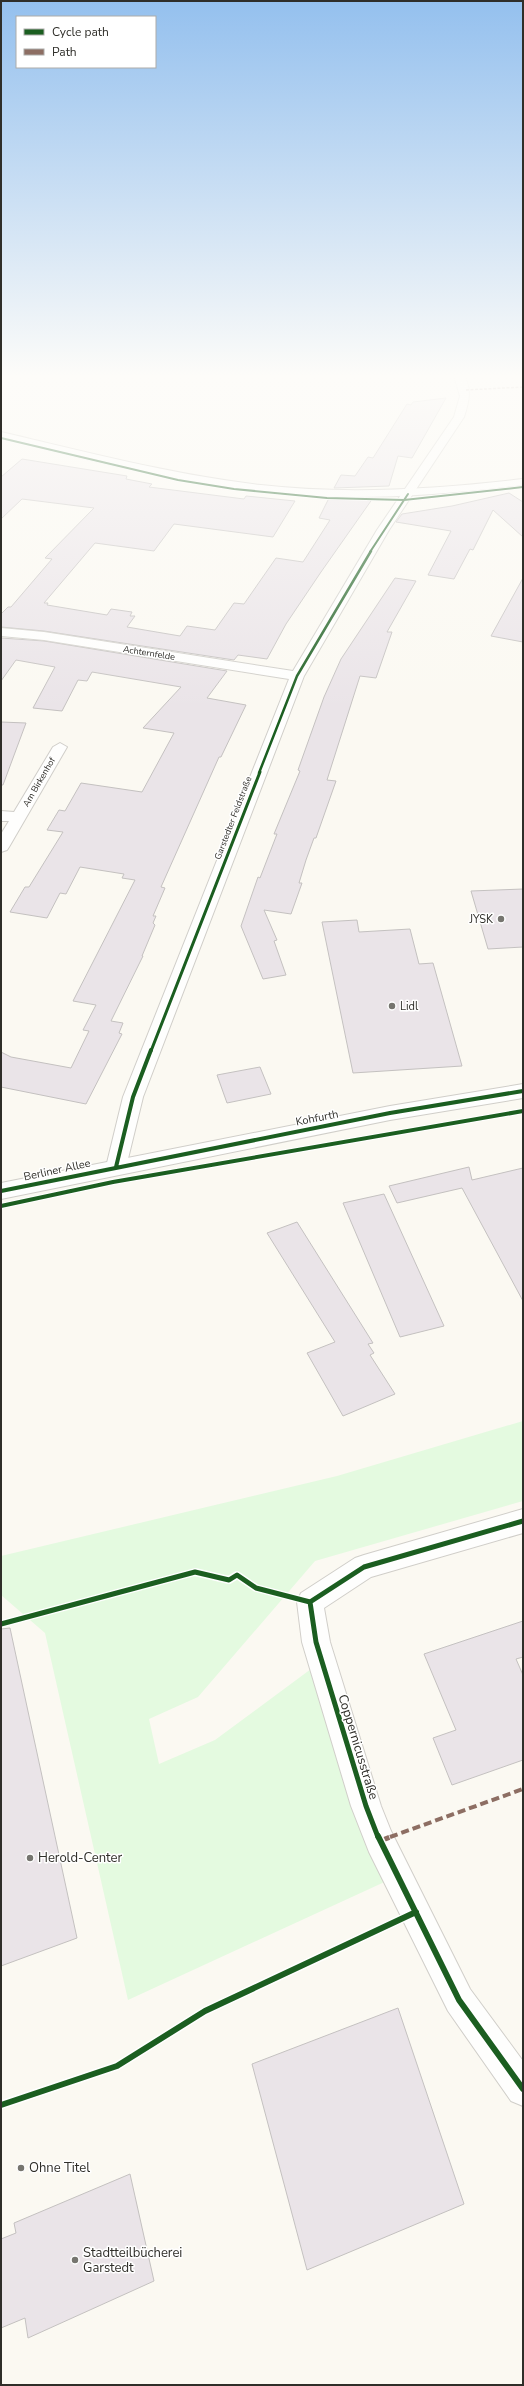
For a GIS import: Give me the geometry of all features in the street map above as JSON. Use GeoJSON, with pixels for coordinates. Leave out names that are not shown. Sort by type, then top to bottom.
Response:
{"type":"FeatureCollection","features":[{"type":"Feature","properties":{"kind":"main road"},"geometry":{"type":"LineString","coordinates":[[252,486],[338,494],[408,494],[481,486]]}},
{"type":"Feature","properties":{"kind":"main road","name":"Kohfurth"},"geometry":{"type":"LineString","coordinates":[[116,1168],[390,1113],[523,1091]]}},
{"type":"Feature","properties":{"kind":"main road","name":"Berliner Allee"},"geometry":{"type":"LineString","coordinates":[[1,1191],[116,1168]]}},
{"type":"Feature","properties":{"kind":"street","name":"Garstedter Feldstraße"},"geometry":{"type":"LineString","coordinates":[[116,1168],[133,1097],[297,676],[383,530],[413,486]]}},
{"type":"Feature","properties":{"kind":"street","name":"Achternfelde"},"geometry":{"type":"LineString","coordinates":[[1,632],[44,636],[297,676]]}},
{"type":"Feature","properties":{"kind":"street","name":"Am Birkenhof"},"geometry":{"type":"LineString","coordinates":[[1,847],[60,748]]}},
{"type":"Feature","properties":{"kind":"street","name":"Am Birkenhof"},"geometry":{"type":"LineString","coordinates":[[1,816],[19,817]]}},
{"type":"Feature","properties":{"kind":"street","name":"Coppernicusstraße"},"geometry":{"type":"LineString","coordinates":[[523,1521],[364,1567],[310,1602],[316,1642],[366,1806],[380,1841],[459,2000],[523,2089]]}},
{"type":"Feature","properties":{"kind":"green space"},"geometry":{"type":"Polygon","coordinates":[[[523,1421],[523,1501],[315,1561],[198,1697],[149,1719],[159,1764],[215,1740],[311,1669],[391,1879],[128,2000],[45,1633],[1,1595],[1,1556],[337,1476],[523,1421]]]}},
{"type":"Feature","properties":{"kind":"building"},"geometry":{"type":"Polygon","coordinates":[[[1,486],[150,486],[244,499],[246,496],[295,501],[273,537],[174,524],[154,551],[95,543],[44,603],[48,603],[47,605],[107,615],[111,609],[132,612],[130,616],[135,616],[127,627],[180,636],[187,626],[215,630],[234,603],[244,604],[276,558],[303,562],[330,520],[319,518],[329,498],[373,498],[286,624],[267,659],[238,655],[234,660],[44,631],[1,627],[1,614],[8,607],[11,607],[52,559],[45,558],[94,508],[22,499],[1,519],[1,486]]]}},
{"type":"Feature","properties":{"kind":"building"},"geometry":{"type":"Polygon","coordinates":[[[335,486],[379,486],[334,488],[335,486]]]}},
{"type":"Feature","properties":{"kind":"building"},"geometry":{"type":"Polygon","coordinates":[[[509,493],[523,502],[523,537],[493,510],[473,550],[470,549],[454,579],[428,575],[451,531],[396,522],[402,514],[452,506],[509,493]]]}},
{"type":"Feature","properties":{"kind":"building"},"geometry":{"type":"Polygon","coordinates":[[[395,578],[416,581],[387,632],[392,632],[376,678],[360,676],[327,780],[336,781],[316,838],[314,838],[306,860],[299,883],[302,883],[291,914],[264,910],[277,940],[274,941],[286,975],[263,979],[241,926],[258,877],[260,878],[277,834],[274,834],[300,771],[298,770],[324,697],[341,659],[395,578]]]}},
{"type":"Feature","properties":{"kind":"building"},"geometry":{"type":"Polygon","coordinates":[[[523,578],[523,642],[491,636],[523,578]]]}},
{"type":"Feature","properties":{"kind":"building"},"geometry":{"type":"Polygon","coordinates":[[[1,638],[44,641],[227,671],[207,698],[246,705],[221,757],[219,757],[161,887],[165,888],[153,916],[156,916],[153,923],[155,925],[143,956],[111,1021],[123,1023],[119,1033],[122,1034],[86,1104],[1,1087],[1,1052],[11,1057],[71,1068],[89,1031],[83,1030],[96,1005],[73,1001],[135,880],[122,878],[124,874],[80,867],[66,894],[60,893],[47,918],[10,912],[25,887],[29,887],[63,832],[47,830],[59,810],[65,811],[81,783],[142,792],[174,733],[143,728],[181,687],[92,672],[87,681],[78,680],[62,711],[33,708],[55,667],[16,660],[1,681],[1,638]]]}},
{"type":"Feature","properties":{"kind":"building"},"geometry":{"type":"Polygon","coordinates":[[[1,722],[26,723],[3,785],[1,785],[1,722]]]}},
{"type":"Feature","properties":{"kind":"building","name":"JYSK"},"geometry":{"type":"Polygon","coordinates":[[[523,889],[523,947],[488,949],[471,891],[523,889]]]}},
{"type":"Feature","properties":{"kind":"building","name":"Lidl"},"geometry":{"type":"Polygon","coordinates":[[[357,920],[359,932],[410,929],[419,964],[433,963],[462,1066],[353,1073],[322,922],[357,920]]]}},
{"type":"Feature","properties":{"kind":"building"},"geometry":{"type":"Polygon","coordinates":[[[260,1067],[271,1094],[227,1103],[217,1075],[260,1067]]]}},
{"type":"Feature","properties":{"kind":"building"},"geometry":{"type":"Polygon","coordinates":[[[469,1167],[472,1180],[523,1168],[523,1301],[462,1188],[397,1203],[389,1186],[469,1167]]]}},
{"type":"Feature","properties":{"kind":"building"},"geometry":{"type":"Polygon","coordinates":[[[384,1194],[444,1326],[400,1337],[343,1203],[384,1194]]]}},
{"type":"Feature","properties":{"kind":"building"},"geometry":{"type":"Polygon","coordinates":[[[297,1222],[373,1343],[368,1344],[374,1353],[370,1355],[395,1394],[343,1416],[307,1353],[335,1342],[267,1233],[297,1222]]]}},
{"type":"Feature","properties":{"kind":"building"},"geometry":{"type":"Polygon","coordinates":[[[523,1621],[523,1657],[516,1659],[523,1675],[523,1760],[452,1785],[433,1738],[456,1730],[424,1654],[523,1621]]]}},
{"type":"Feature","properties":{"kind":"building","name":"Herold-Center"},"geometry":{"type":"Polygon","coordinates":[[[10,1628],[77,1938],[1,1966],[1,1629],[10,1628]]]}},
{"type":"Feature","properties":{"kind":"building"},"geometry":{"type":"Polygon","coordinates":[[[398,2008],[464,2204],[307,2270],[252,2064],[398,2008]]]}},
{"type":"Feature","properties":{"kind":"building","name":"Stadtteilbücherei Garstedt"},"geometry":{"type":"Polygon","coordinates":[[[130,2174],[154,2281],[28,2338],[25,2318],[1,2328],[1,2239],[16,2233],[14,2223],[130,2174]]]}},
{"type":"Feature","properties":{"kind":"marked path"},"geometry":{"type":"LineString","coordinates":[[380,1841],[523,1789]]}},
{"type":"Feature","properties":{"kind":"cycle path"},"geometry":{"type":"LineString","coordinates":[[217,486],[327,498],[404,500],[523,487]]}},
{"type":"Feature","properties":{"kind":"cycle path"},"geometry":{"type":"LineString","coordinates":[[116,1167],[133,1097],[297,676],[383,530],[408,494]]}},
{"type":"Feature","properties":{"kind":"cycle path"},"geometry":{"type":"LineString","coordinates":[[1,1191],[390,1113],[523,1091]]}},
{"type":"Feature","properties":{"kind":"cycle path"},"geometry":{"type":"LineString","coordinates":[[1,1206],[113,1182],[523,1111]]}},
{"type":"Feature","properties":{"kind":"cycle path"},"geometry":{"type":"LineString","coordinates":[[310,1602],[364,1567],[523,1521]]}},
{"type":"Feature","properties":{"kind":"cycle path"},"geometry":{"type":"LineString","coordinates":[[1,1624],[195,1572],[229,1580],[237,1575],[256,1588],[310,1602]]}},
{"type":"Feature","properties":{"kind":"cycle path"},"geometry":{"type":"LineString","coordinates":[[310,1602],[316,1642],[366,1806],[380,1841],[459,2000],[523,2089]]}},
{"type":"Feature","properties":{"kind":"cycle path"},"geometry":{"type":"LineString","coordinates":[[1,2105],[117,2066],[205,2011],[416,1912]]}},
{"type":"Feature","properties":{"kind":"place","name":"JYSK"},"geometry":{"type":"Point","coordinates":[501,919]}},
{"type":"Feature","properties":{"kind":"place","name":"Lidl"},"geometry":{"type":"Point","coordinates":[392,1006]}},
{"type":"Feature","properties":{"kind":"place","name":"Herold-Center"},"geometry":{"type":"Point","coordinates":[30,1858]}},
{"type":"Feature","properties":{"kind":"place","name":"Ohne Titel"},"geometry":{"type":"Point","coordinates":[21,2168]}},
{"type":"Feature","properties":{"kind":"place","name":"Stadtteilbücherei Garstedt"},"geometry":{"type":"Point","coordinates":[75,2260]}}]}
